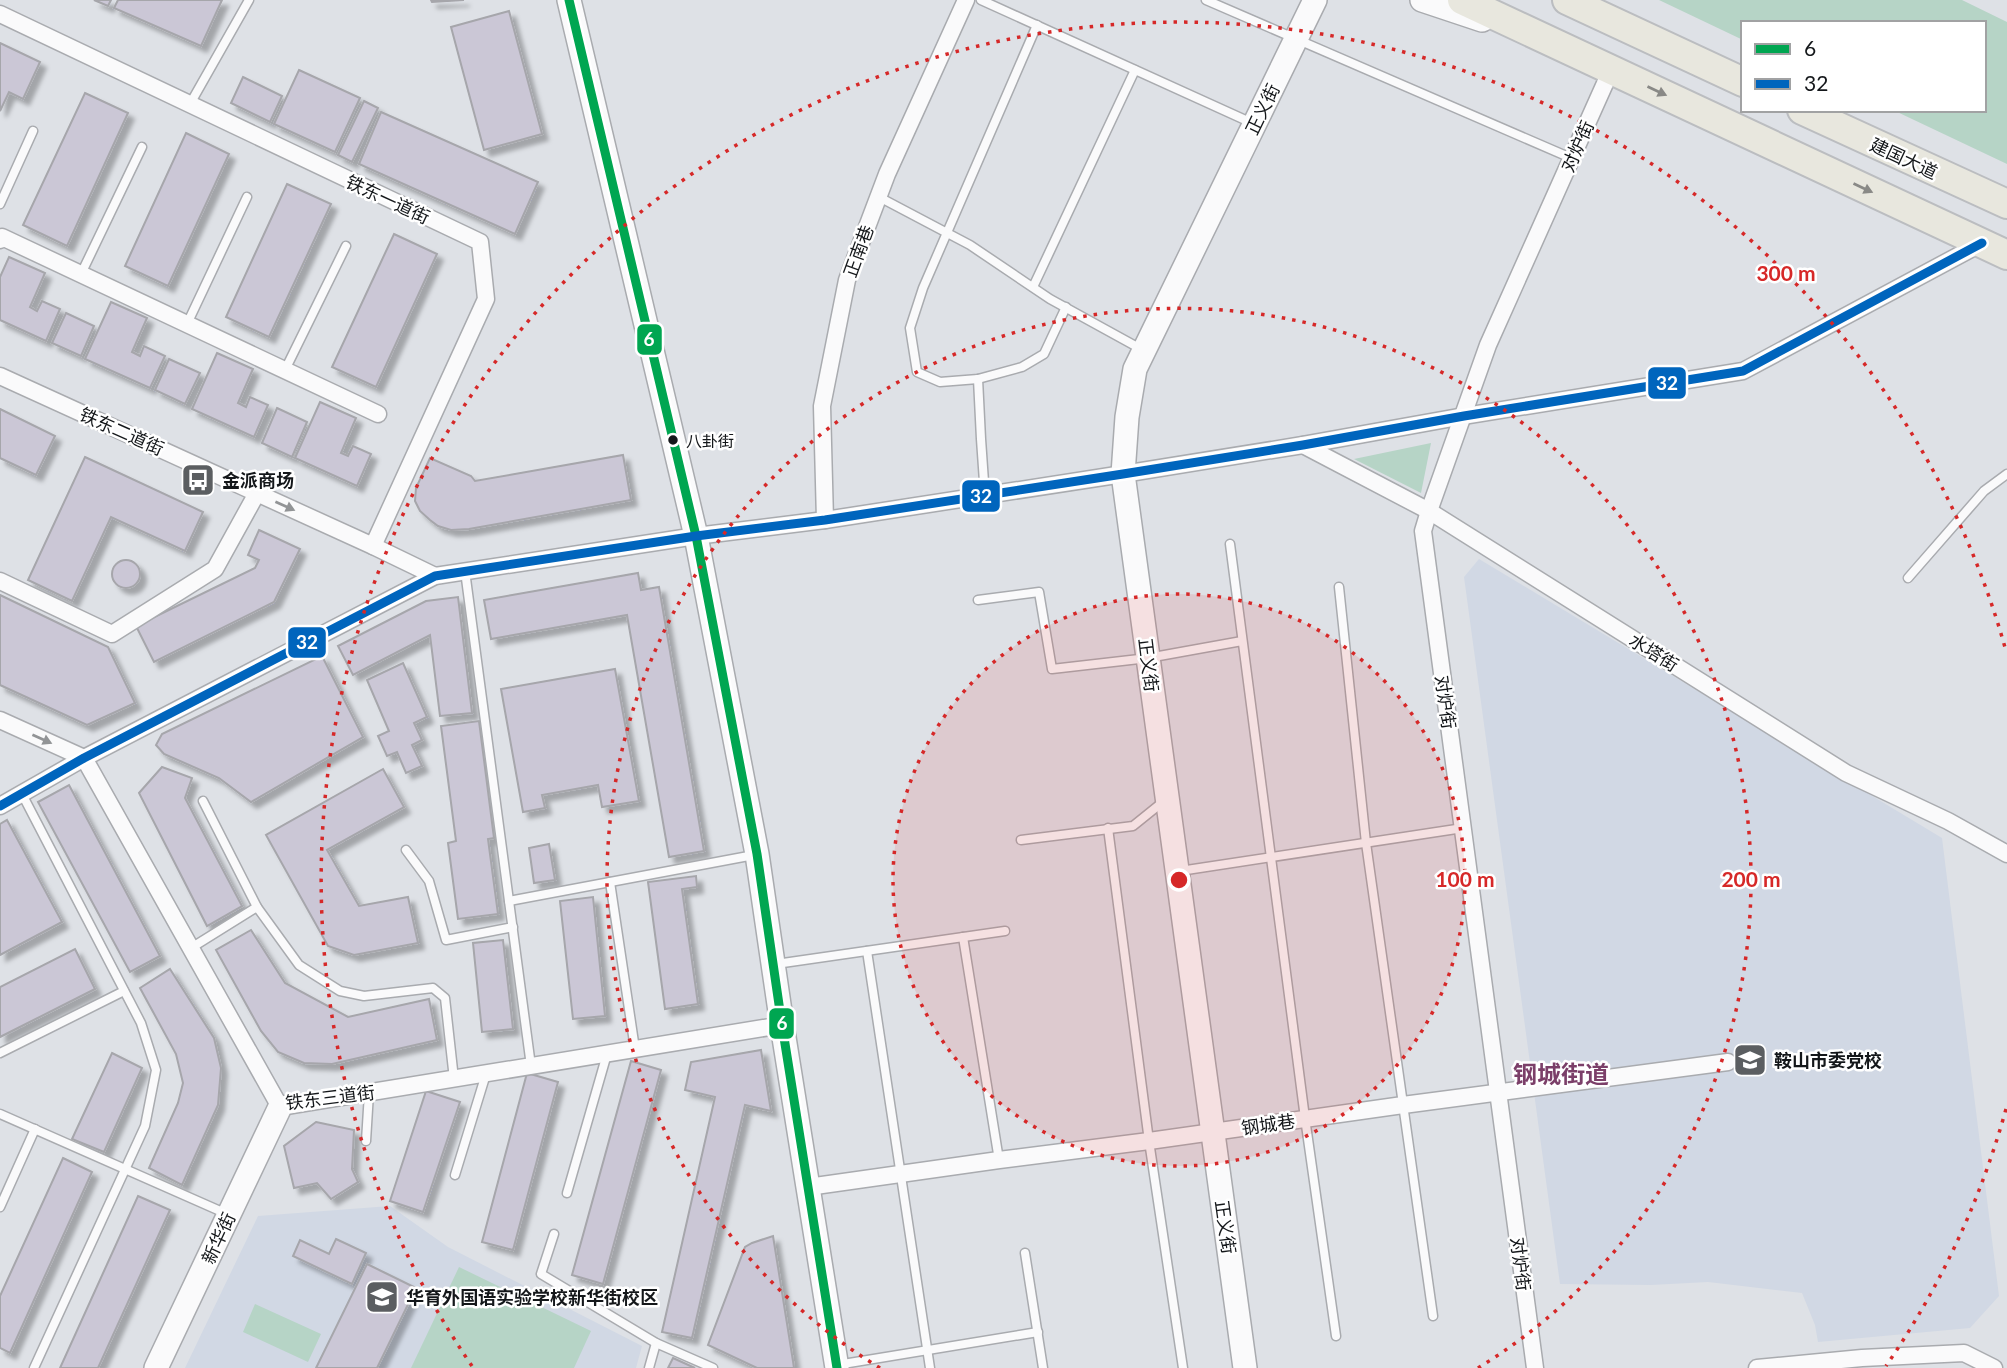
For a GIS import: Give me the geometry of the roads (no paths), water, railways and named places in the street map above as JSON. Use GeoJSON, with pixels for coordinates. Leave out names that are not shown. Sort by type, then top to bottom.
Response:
{"type":"FeatureCollection","features":[{"type":"Feature","properties":{"kind":"highway"},"geometry":{"type":"LineString","coordinates":[[1462,0],[1995,249]]}},
{"type":"Feature","properties":{"kind":"highway"},"geometry":{"type":"LineString","coordinates":[[1567,0],[1741,81]]}},
{"type":"Feature","properties":{"kind":"highway","name":"建国大道"},"geometry":{"type":"LineString","coordinates":[[1806,112],[2007,204]]}},
{"type":"Feature","properties":{"kind":"street"},"geometry":{"type":"LineString","coordinates":[[569,0],[696,536],[757,854],[837,1367]]}},
{"type":"Feature","properties":{"kind":"street","name":"正南巷"},"geometry":{"type":"LineString","coordinates":[[825,520],[822,406],[847,280],[879,197],[966,0]]}},
{"type":"Feature","properties":{"kind":"street","name":"正义街"},"geometry":{"type":"LineString","coordinates":[[1245,1368],[1123,474],[1127,417],[1135,369],[1315,0]]}},
{"type":"Feature","properties":{"kind":"street"},"geometry":{"type":"LineString","coordinates":[[1422,0],[1569,50]]}},
{"type":"Feature","properties":{"kind":"street"},"geometry":{"type":"LineString","coordinates":[[1574,0],[1598,14]]}},
{"type":"Feature","properties":{"kind":"street","name":"铁东一道街"},"geometry":{"type":"LineString","coordinates":[[0,14],[480,242],[486,299],[373,546]]}},
{"type":"Feature","properties":{"kind":"street","name":"对炉街"},"geometry":{"type":"LineString","coordinates":[[1535,1368],[1423,531],[1488,345],[1611,70]]}},
{"type":"Feature","properties":{"kind":"street"},"geometry":{"type":"LineString","coordinates":[[1,237],[378,414]]}},
{"type":"Feature","properties":{"kind":"street"},"geometry":{"type":"LineString","coordinates":[[0,806],[84,758],[435,576],[1123,474],[1743,371],[1995,249]]}},
{"type":"Feature","properties":{"kind":"street","name":"铁东二道街"},"geometry":{"type":"LineString","coordinates":[[0,376],[435,576]]}},
{"type":"Feature","properties":{"kind":"street","name":"水塔街"},"geometry":{"type":"LineString","coordinates":[[1303,445],[1429,511],[1846,773],[1948,821],[2007,854]]}},
{"type":"Feature","properties":{"kind":"street"},"geometry":{"type":"LineString","coordinates":[[0,581],[113,634],[215,569],[257,493]]}},
{"type":"Feature","properties":{"kind":"street"},"geometry":{"type":"LineString","coordinates":[[0,720],[84,758]]}},
{"type":"Feature","properties":{"kind":"street","name":"铁东三道街"},"geometry":{"type":"LineString","coordinates":[[84,758],[280,1107],[782,1025]]}},
{"type":"Feature","properties":{"kind":"street","name":"钢城巷"},"geometry":{"type":"LineString","coordinates":[[808,1187],[1728,1062]]}},
{"type":"Feature","properties":{"kind":"street","name":"新华街"},"geometry":{"type":"LineString","coordinates":[[156,1368],[280,1107]]}},
{"type":"Feature","properties":{"kind":"street"},"geometry":{"type":"LineString","coordinates":[[1757,1368],[1862,1363],[1964,1353],[1994,1368]]}},
{"type":"Feature","properties":{"kind":"lane"},"geometry":{"type":"LineString","coordinates":[[190,104],[249,0]]}},
{"type":"Feature","properties":{"kind":"lane"},"geometry":{"type":"LineString","coordinates":[[981,0],[1254,124]]}},
{"type":"Feature","properties":{"kind":"lane"},"geometry":{"type":"LineString","coordinates":[[1206,0],[1571,158]]}},
{"type":"Feature","properties":{"kind":"lane"},"geometry":{"type":"LineString","coordinates":[[1037,26],[923,288],[911,328],[917,372],[940,382],[978,379],[1022,367],[1044,354],[1066,307]]}},
{"type":"Feature","properties":{"kind":"lane"},"geometry":{"type":"LineString","coordinates":[[1033,287],[1135,70]]}},
{"type":"Feature","properties":{"kind":"lane"},"geometry":{"type":"LineString","coordinates":[[0,204],[33,131]]}},
{"type":"Feature","properties":{"kind":"lane"},"geometry":{"type":"LineString","coordinates":[[81,274],[142,147]]}},
{"type":"Feature","properties":{"kind":"lane"},"geometry":{"type":"LineString","coordinates":[[187,324],[247,197]]}},
{"type":"Feature","properties":{"kind":"lane"},"geometry":{"type":"LineString","coordinates":[[879,197],[970,245],[1066,307],[1144,350]]}},
{"type":"Feature","properties":{"kind":"lane"},"geometry":{"type":"LineString","coordinates":[[285,370],[346,246]]}},
{"type":"Feature","properties":{"kind":"lane"},"geometry":{"type":"LineString","coordinates":[[978,379],[985,495]]}},
{"type":"Feature","properties":{"kind":"lane"},"geometry":{"type":"LineString","coordinates":[[1908,578],[1984,491],[2007,474]]}},
{"type":"Feature","properties":{"kind":"lane"},"geometry":{"type":"LineString","coordinates":[[1230,544],[1336,1336]]}},
{"type":"Feature","properties":{"kind":"lane"},"geometry":{"type":"LineString","coordinates":[[465,571],[531,1066]]}},
{"type":"Feature","properties":{"kind":"lane"},"geometry":{"type":"LineString","coordinates":[[1339,587],[1366,843],[1433,1316]]}},
{"type":"Feature","properties":{"kind":"lane"},"geometry":{"type":"LineString","coordinates":[[978,600],[1039,593],[1052,669],[1148,657],[1242,641]]}},
{"type":"Feature","properties":{"kind":"lane"},"geometry":{"type":"LineString","coordinates":[[22,794],[141,1023],[156,1070],[145,1126],[34,1368]]}},
{"type":"Feature","properties":{"kind":"lane"},"geometry":{"type":"LineString","coordinates":[[1021,839],[1133,826],[1166,800]]}},
{"type":"Feature","properties":{"kind":"lane"},"geometry":{"type":"LineString","coordinates":[[203,801],[257,907],[299,965],[340,991],[364,996],[433,988],[445,998],[454,1079]]}},
{"type":"Feature","properties":{"kind":"lane"},"geometry":{"type":"LineString","coordinates":[[1108,828],[1149,1141],[1183,1368]]}},
{"type":"Feature","properties":{"kind":"lane"},"geometry":{"type":"LineString","coordinates":[[1177,871],[1464,828]]}},
{"type":"Feature","properties":{"kind":"lane"},"geometry":{"type":"LineString","coordinates":[[406,850],[429,881],[446,940],[513,927]]}},
{"type":"Feature","properties":{"kind":"lane"},"geometry":{"type":"LineString","coordinates":[[509,901],[757,854]]}},
{"type":"Feature","properties":{"kind":"lane"},"geometry":{"type":"LineString","coordinates":[[610,882],[635,1049]]}},
{"type":"Feature","properties":{"kind":"lane"},"geometry":{"type":"LineString","coordinates":[[191,948],[257,907]]}},
{"type":"Feature","properties":{"kind":"lane"},"geometry":{"type":"LineString","coordinates":[[773,965],[1005,931]]}},
{"type":"Feature","properties":{"kind":"lane"},"geometry":{"type":"LineString","coordinates":[[963,937],[999,1160]]}},
{"type":"Feature","properties":{"kind":"lane"},"geometry":{"type":"LineString","coordinates":[[867,951],[930,1368]]}},
{"type":"Feature","properties":{"kind":"lane"},"geometry":{"type":"LineString","coordinates":[[0,1053],[124,990]]}},
{"type":"Feature","properties":{"kind":"lane"},"geometry":{"type":"LineString","coordinates":[[567,1193],[607,1054]]}},
{"type":"Feature","properties":{"kind":"lane"},"geometry":{"type":"LineString","coordinates":[[455,1174],[485,1074]]}},
{"type":"Feature","properties":{"kind":"lane"},"geometry":{"type":"LineString","coordinates":[[366,1142],[369,1093]]}},
{"type":"Feature","properties":{"kind":"lane"},"geometry":{"type":"LineString","coordinates":[[0,1114],[229,1215]]}},
{"type":"Feature","properties":{"kind":"lane"},"geometry":{"type":"LineString","coordinates":[[0,1207],[35,1129]]}},
{"type":"Feature","properties":{"kind":"lane"},"geometry":{"type":"LineString","coordinates":[[554,1234],[541,1274],[656,1343],[713,1368]]}},
{"type":"Feature","properties":{"kind":"lane"},"geometry":{"type":"LineString","coordinates":[[1026,1253],[1043,1368]]}},
{"type":"Feature","properties":{"kind":"lane"},"geometry":{"type":"LineString","coordinates":[[837,1367],[1038,1332]]}},
{"type":"Feature","properties":{"kind":"lane"},"geometry":{"type":"LineString","coordinates":[[649,1368],[656,1343]]}},
{"type":"Feature","properties":{"kind":"place","name":"八卦街"},"geometry":{"type":"Point","coordinates":[673,440]}},
{"type":"Feature","properties":{"kind":"place","name":"金派商场"},"geometry":{"type":"Point","coordinates":[198,480]}},
{"type":"Feature","properties":{"kind":"place","name":"鞍山市委党校"},"geometry":{"type":"Point","coordinates":[1750,1060]}},
{"type":"Feature","properties":{"kind":"place","name":"华育外国语实验学校新华街校区"},"geometry":{"type":"Point","coordinates":[382,1297]}},
{"type":"Feature","properties":{"kind":"district","name":"钢城街道"},"geometry":{"type":"Point","coordinates":[1561,1073]}}]}
